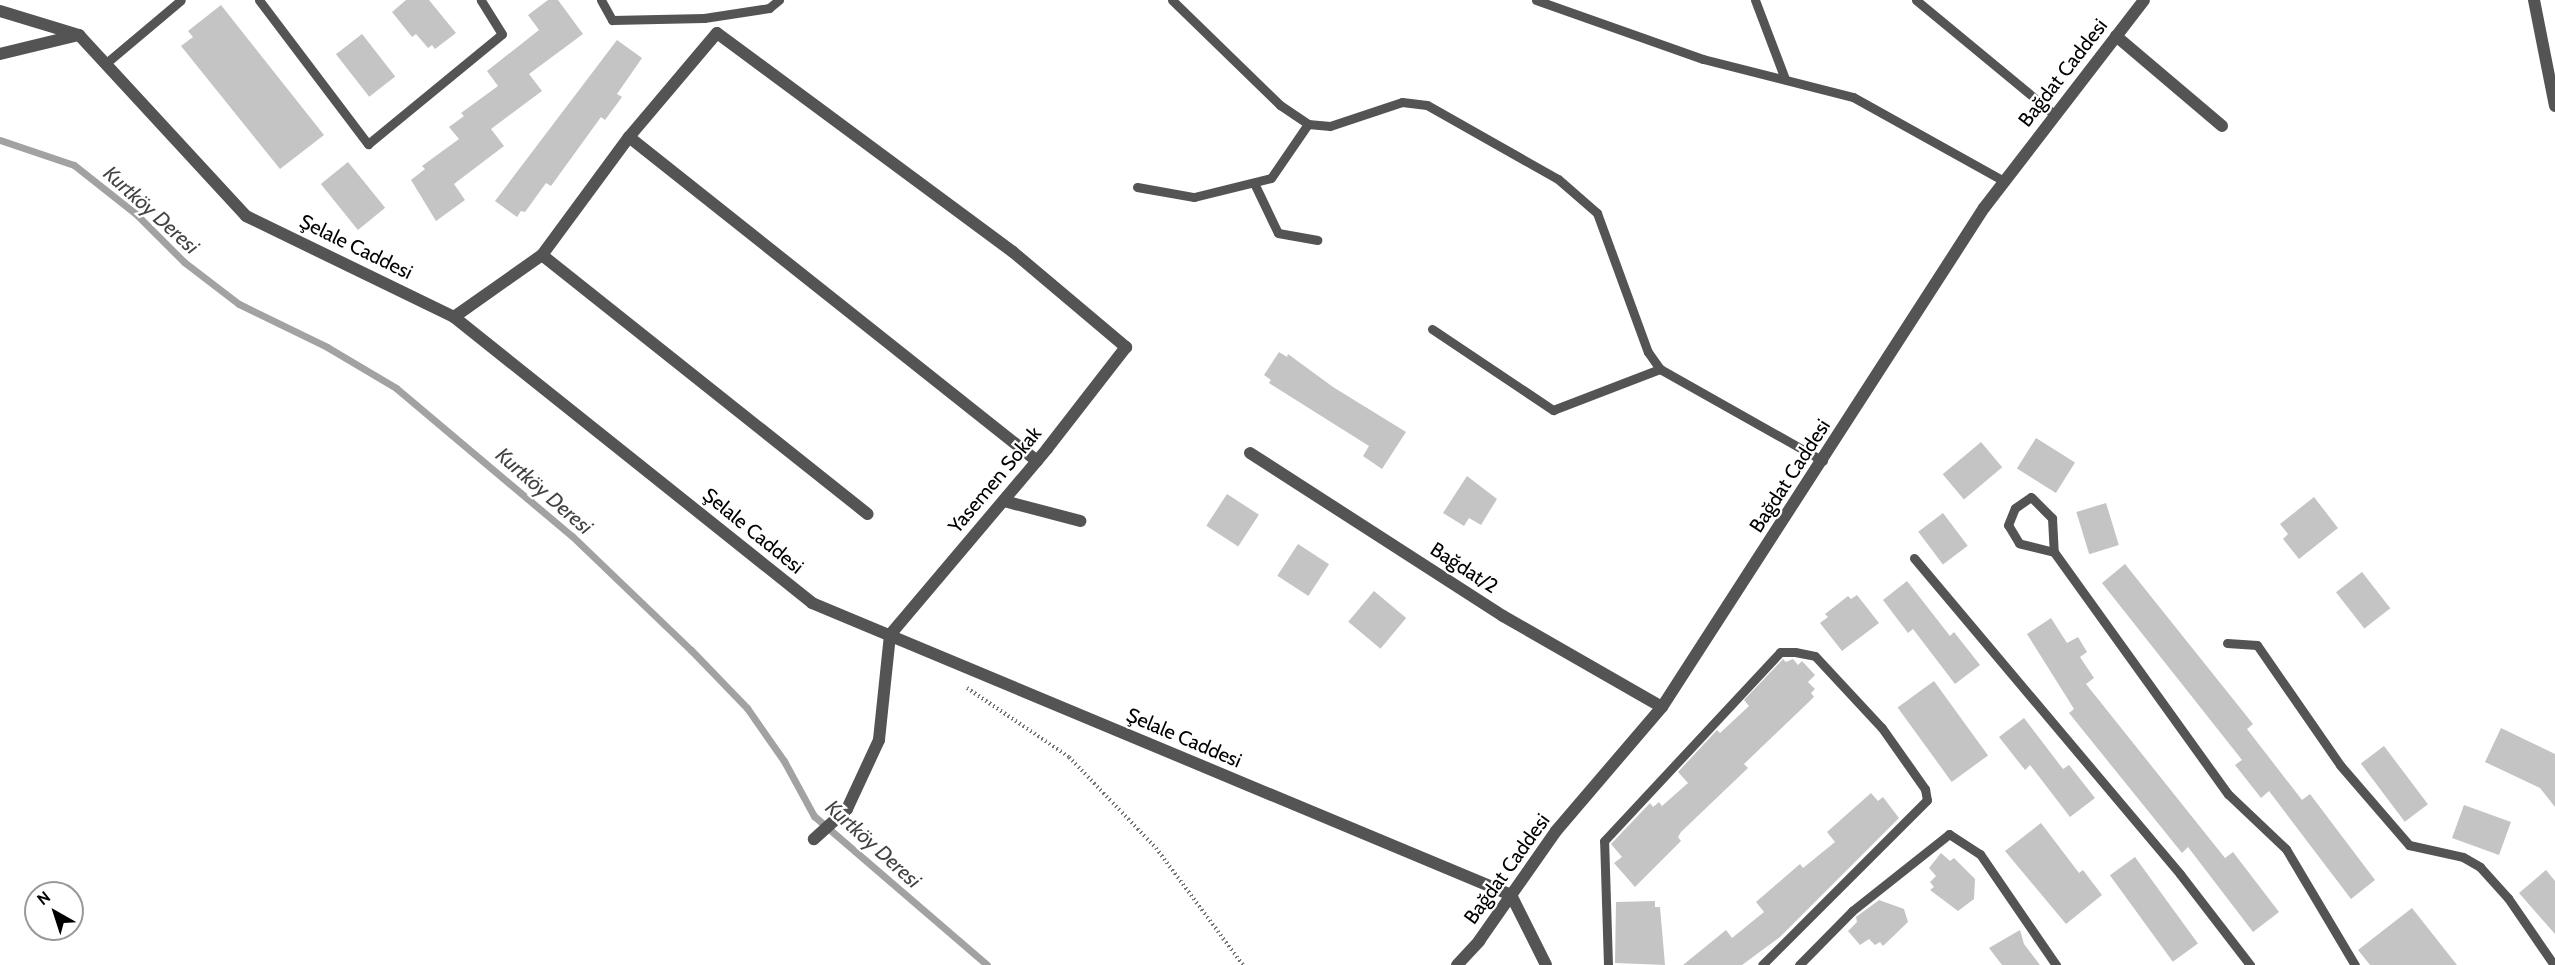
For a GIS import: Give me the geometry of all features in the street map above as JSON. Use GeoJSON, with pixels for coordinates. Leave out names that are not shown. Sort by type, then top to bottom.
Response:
{"type":"FeatureCollection","features":[{"type":"Feature","properties":{"kind":"street","name":"Bağdat Caddesi"},"geometry":{"type":"LineString","coordinates":[[1457,965],[1511,895],[1556,831],[1662,707],[2004,181],[2144,0]]}},
{"type":"Feature","properties":{"kind":"street"},"geometry":{"type":"LineString","coordinates":[[2534,0],[2555,106]]}},
{"type":"Feature","properties":{"kind":"street"},"geometry":{"type":"LineString","coordinates":[[0,11],[79,35]]}},
{"type":"Feature","properties":{"kind":"street","name":"Yasemen Sokak"},"geometry":{"type":"LineString","coordinates":[[629,136],[717,33],[1013,252],[1126,347],[1037,461],[890,635]]}},
{"type":"Feature","properties":{"kind":"street","name":"Şelale Caddesi"},"geometry":{"type":"LineString","coordinates":[[79,35],[246,216],[454,316],[812,603],[1511,895]]}},
{"type":"Feature","properties":{"kind":"street"},"geometry":{"type":"LineString","coordinates":[[0,54],[79,35]]}},
{"type":"Feature","properties":{"kind":"street"},"geometry":{"type":"LineString","coordinates":[[2116,36],[2222,126]]}},
{"type":"Feature","properties":{"kind":"street"},"geometry":{"type":"LineString","coordinates":[[454,316],[542,255],[629,136],[1037,461]]}},
{"type":"Feature","properties":{"kind":"street"},"geometry":{"type":"LineString","coordinates":[[542,255],[868,514]]}},
{"type":"Feature","properties":{"kind":"street","name":"Bağdat/2"},"geometry":{"type":"LineString","coordinates":[[1250,453],[1503,616],[1662,707]]}},
{"type":"Feature","properties":{"kind":"street"},"geometry":{"type":"LineString","coordinates":[[1004,501],[1080,520]]}},
{"type":"Feature","properties":{"kind":"street"},"geometry":{"type":"LineString","coordinates":[[814,839],[847,809],[879,740],[890,635]]}},
{"type":"Feature","properties":{"kind":"street"},"geometry":{"type":"LineString","coordinates":[[1511,895],[1546,965]]}},
{"type":"Feature","properties":{"kind":"lane"},"geometry":{"type":"LineString","coordinates":[[105,64],[181,0]]}},
{"type":"Feature","properties":{"kind":"lane"},"geometry":{"type":"LineString","coordinates":[[259,0],[368,144],[502,34],[481,0]]}},
{"type":"Feature","properties":{"kind":"lane"},"geometry":{"type":"LineString","coordinates":[[601,0],[612,20],[704,18],[769,8],[779,0]]}},
{"type":"Feature","properties":{"kind":"lane"},"geometry":{"type":"LineString","coordinates":[[1172,0],[1280,105],[1308,124],[1330,126],[1402,102],[1427,105],[1558,179],[1597,213],[1648,352],[1660,369],[1822,461]]}},
{"type":"Feature","properties":{"kind":"lane"},"geometry":{"type":"LineString","coordinates":[[1536,0],[1703,59],[1852,97],[2004,181]]}},
{"type":"Feature","properties":{"kind":"lane"},"geometry":{"type":"LineString","coordinates":[[1755,0],[1785,79]]}},
{"type":"Feature","properties":{"kind":"lane"},"geometry":{"type":"LineString","coordinates":[[1916,0],[2055,115]]}},
{"type":"Feature","properties":{"kind":"lane"},"geometry":{"type":"LineString","coordinates":[[1137,187],[1194,198],[1271,178],[1308,124]]}},
{"type":"Feature","properties":{"kind":"lane"},"geometry":{"type":"LineString","coordinates":[[1254,183],[1278,233],[1317,240]]}},
{"type":"Feature","properties":{"kind":"lane"},"geometry":{"type":"LineString","coordinates":[[1432,329],[1553,410],[1660,369]]}},
{"type":"Feature","properties":{"kind":"lane"},"geometry":{"type":"LineString","coordinates":[[2054,552],[2019,543],[2008,525],[2015,508],[2031,497],[2052,518],[2054,552],[2228,794],[2286,849],[2355,965]]}},
{"type":"Feature","properties":{"kind":"lane"},"geometry":{"type":"LineString","coordinates":[[1914,558],[2180,874],[2250,965]]}},
{"type":"Feature","properties":{"kind":"lane"},"geometry":{"type":"LineString","coordinates":[[2227,643],[2257,645],[2340,765],[2409,845],[2463,857],[2480,867],[2508,898],[2554,965]]}},
{"type":"Feature","properties":{"kind":"lane"},"geometry":{"type":"LineString","coordinates":[[1608,965],[1604,841],[1780,651],[1795,652],[1815,656],[1882,728],[1925,789],[1927,800],[1762,965]]}},
{"type":"Feature","properties":{"kind":"lane"},"geometry":{"type":"LineString","coordinates":[[1799,965],[1852,911],[1949,834],[1980,854],[2056,965]]}},
{"type":"Feature","properties":{"kind":"path"},"geometry":{"type":"LineString","coordinates":[[965,687],[1069,757],[1156,848],[1243,965]]}},
{"type":"Feature","properties":{"kind":"building"},"geometry":{"type":"Polygon","coordinates":[[[406,0],[429,0],[456,33],[435,49],[432,45],[428,48],[416,34],[412,37],[392,12],[406,0]]]}},
{"type":"Feature","properties":{"kind":"building"},"geometry":{"type":"Polygon","coordinates":[[[548,0],[558,0],[583,34],[529,74],[542,91],[491,129],[504,146],[454,184],[465,200],[436,221],[411,180],[425,169],[422,166],[459,139],[449,127],[464,116],[461,113],[498,86],[487,71],[539,30],[528,15],[548,0]]]}},
{"type":"Feature","properties":{"kind":"building"},"geometry":{"type":"Polygon","coordinates":[[[221,5],[324,135],[280,169],[181,46],[193,37],[188,31],[221,5]]]}},
{"type":"Feature","properties":{"kind":"building"},"geometry":{"type":"Polygon","coordinates":[[[362,34],[395,77],[369,97],[336,54],[362,34]]]}},
{"type":"Feature","properties":{"kind":"building"},"geometry":{"type":"Polygon","coordinates":[[[617,40],[642,58],[617,94],[622,97],[605,120],[601,117],[551,186],[546,183],[525,212],[521,211],[517,217],[495,201],[617,40]]]}},
{"type":"Feature","properties":{"kind":"building"},"geometry":{"type":"Polygon","coordinates":[[[348,162],[385,208],[358,230],[321,184],[348,162]]]}},
{"type":"Feature","properties":{"kind":"building"},"geometry":{"type":"Polygon","coordinates":[[[1279,352],[1287,357],[1288,354],[1333,387],[1406,432],[1382,469],[1363,456],[1369,446],[1269,383],[1271,380],[1264,375],[1279,352]]]}},
{"type":"Feature","properties":{"kind":"building"},"geometry":{"type":"Polygon","coordinates":[[[2036,438],[2075,462],[2056,493],[2017,469],[2036,438]]]}},
{"type":"Feature","properties":{"kind":"building"},"geometry":{"type":"Polygon","coordinates":[[[1981,442],[2002,467],[1964,499],[1943,474],[1981,442]]]}},
{"type":"Feature","properties":{"kind":"building"},"geometry":{"type":"Polygon","coordinates":[[[1467,476],[1497,499],[1481,525],[1469,518],[1464,526],[1443,513],[1467,476]]]}},
{"type":"Feature","properties":{"kind":"building"},"geometry":{"type":"Polygon","coordinates":[[[1227,494],[1259,515],[1238,547],[1206,526],[1227,494]]]}},
{"type":"Feature","properties":{"kind":"building"},"geometry":{"type":"Polygon","coordinates":[[[2314,497],[2338,528],[2299,559],[2283,539],[2288,534],[2280,524],[2314,497]]]}},
{"type":"Feature","properties":{"kind":"building"},"geometry":{"type":"Polygon","coordinates":[[[2106,503],[2119,545],[2089,554],[2076,512],[2106,503]]]}},
{"type":"Feature","properties":{"kind":"building"},"geometry":{"type":"Polygon","coordinates":[[[1943,513],[1968,546],[1943,564],[1918,532],[1943,513]]]}},
{"type":"Feature","properties":{"kind":"building"},"geometry":{"type":"Polygon","coordinates":[[[1298,544],[1329,564],[1308,596],[1277,576],[1298,544]]]}},
{"type":"Feature","properties":{"kind":"building"},"geometry":{"type":"Polygon","coordinates":[[[2125,564],[2253,724],[2247,729],[2302,800],[2310,794],[2375,880],[2351,899],[2269,791],[2261,798],[2235,765],[2242,760],[2102,583],[2125,564]]]}},
{"type":"Feature","properties":{"kind":"building"},"geometry":{"type":"Polygon","coordinates":[[[2362,572],[2390,608],[2364,629],[2336,592],[2362,572]]]}},
{"type":"Feature","properties":{"kind":"building"},"geometry":{"type":"Polygon","coordinates":[[[1907,581],[1950,636],[1954,632],[1980,665],[1955,684],[1913,629],[1908,633],[1883,600],[1907,581]]]}},
{"type":"Feature","properties":{"kind":"building"},"geometry":{"type":"Polygon","coordinates":[[[1374,591],[1406,618],[1380,649],[1348,622],[1374,591]]]}},
{"type":"Feature","properties":{"kind":"building"},"geometry":{"type":"Polygon","coordinates":[[[1857,595],[1879,623],[1842,651],[1820,623],[1828,617],[1825,614],[1848,596],[1851,599],[1857,595]]]}},
{"type":"Feature","properties":{"kind":"building"},"geometry":{"type":"Polygon","coordinates":[[[2051,618],[2067,643],[2078,637],[2087,652],[2080,657],[2094,678],[2086,684],[2225,858],[2233,852],[2279,912],[2253,932],[2188,847],[2182,853],[2069,713],[2074,709],[2027,634],[2051,618]]]}},
{"type":"Feature","properties":{"kind":"building"},"geometry":{"type":"Polygon","coordinates":[[[1783,659],[1786,662],[1793,659],[1798,665],[1802,661],[1815,675],[1808,682],[1815,689],[1811,693],[1814,697],[1744,764],[1748,768],[1681,832],[1678,837],[1681,841],[1635,887],[1614,863],[1622,857],[1611,844],[1650,803],[1653,807],[1659,802],[1662,806],[1688,783],[1678,772],[1717,730],[1720,733],[1749,706],[1744,700],[1783,659]]]}},
{"type":"Feature","properties":{"kind":"building"},"geometry":{"type":"Polygon","coordinates":[[[1934,681],[1988,755],[1952,782],[1898,707],[1934,681]]]}},
{"type":"Feature","properties":{"kind":"building"},"geometry":{"type":"Polygon","coordinates":[[[2024,718],[2063,769],[2069,765],[2095,798],[2070,817],[2030,765],[2025,770],[1999,737],[2024,718]]]}},
{"type":"Feature","properties":{"kind":"building"},"geometry":{"type":"Polygon","coordinates":[[[2501,728],[2555,754],[2555,807],[2540,788],[2485,762],[2501,728]]]}},
{"type":"Feature","properties":{"kind":"building"},"geometry":{"type":"Polygon","coordinates":[[[2384,746],[2428,804],[2405,822],[2361,763],[2384,746]]]}},
{"type":"Feature","properties":{"kind":"building"},"geometry":{"type":"Polygon","coordinates":[[[1871,793],[1878,801],[1883,797],[1899,818],[1780,937],[1742,965],[1683,965],[1726,930],[1732,938],[1764,912],[1756,902],[1800,864],[1803,868],[1835,842],[1827,832],[1871,793]]]}},
{"type":"Feature","properties":{"kind":"building"},"geometry":{"type":"Polygon","coordinates":[[[2464,805],[2511,822],[2499,855],[2452,838],[2464,805]]]}},
{"type":"Feature","properties":{"kind":"building"},"geometry":{"type":"Polygon","coordinates":[[[2041,823],[2079,873],[2083,870],[2102,895],[2066,924],[2005,851],[2041,823]]]}},
{"type":"Feature","properties":{"kind":"building"},"geometry":{"type":"Polygon","coordinates":[[[1941,853],[1950,861],[1954,858],[1975,879],[1974,899],[1958,911],[1930,890],[1934,887],[1930,882],[1936,876],[1929,868],[1941,853]]]}},
{"type":"Feature","properties":{"kind":"building"},"geometry":{"type":"Polygon","coordinates":[[[2135,857],[2198,944],[2173,962],[2110,875],[2135,857]]]}},
{"type":"Feature","properties":{"kind":"building"},"geometry":{"type":"Polygon","coordinates":[[[2546,870],[2555,881],[2555,934],[2519,893],[2546,870]]]}},
{"type":"Feature","properties":{"kind":"building"},"geometry":{"type":"Polygon","coordinates":[[[1879,900],[1904,909],[1908,922],[1883,946],[1880,942],[1875,945],[1869,939],[1860,945],[1848,931],[1857,922],[1856,917],[1879,900]]]}},
{"type":"Feature","properties":{"kind":"building"},"geometry":{"type":"Polygon","coordinates":[[[1655,901],[1655,907],[1660,907],[1665,965],[1615,963],[1616,902],[1655,901]]]}},
{"type":"Feature","properties":{"kind":"building"},"geometry":{"type":"Polygon","coordinates":[[[2412,908],[2457,965],[2370,965],[2358,950],[2412,908]]]}},
{"type":"Feature","properties":{"kind":"building"},"geometry":{"type":"Polygon","coordinates":[[[2020,930],[2024,944],[2040,965],[2002,965],[1989,948],[2020,930]]]}},
{"type":"Feature","properties":{"kind":"waterway","name":"Kurtköy Deresi"},"geometry":{"type":"LineString","coordinates":[[0,140],[74,165],[136,214],[184,262],[239,304],[327,347],[396,388],[572,536],[691,650],[747,708],[784,761],[814,816],[987,965]]}}]}
